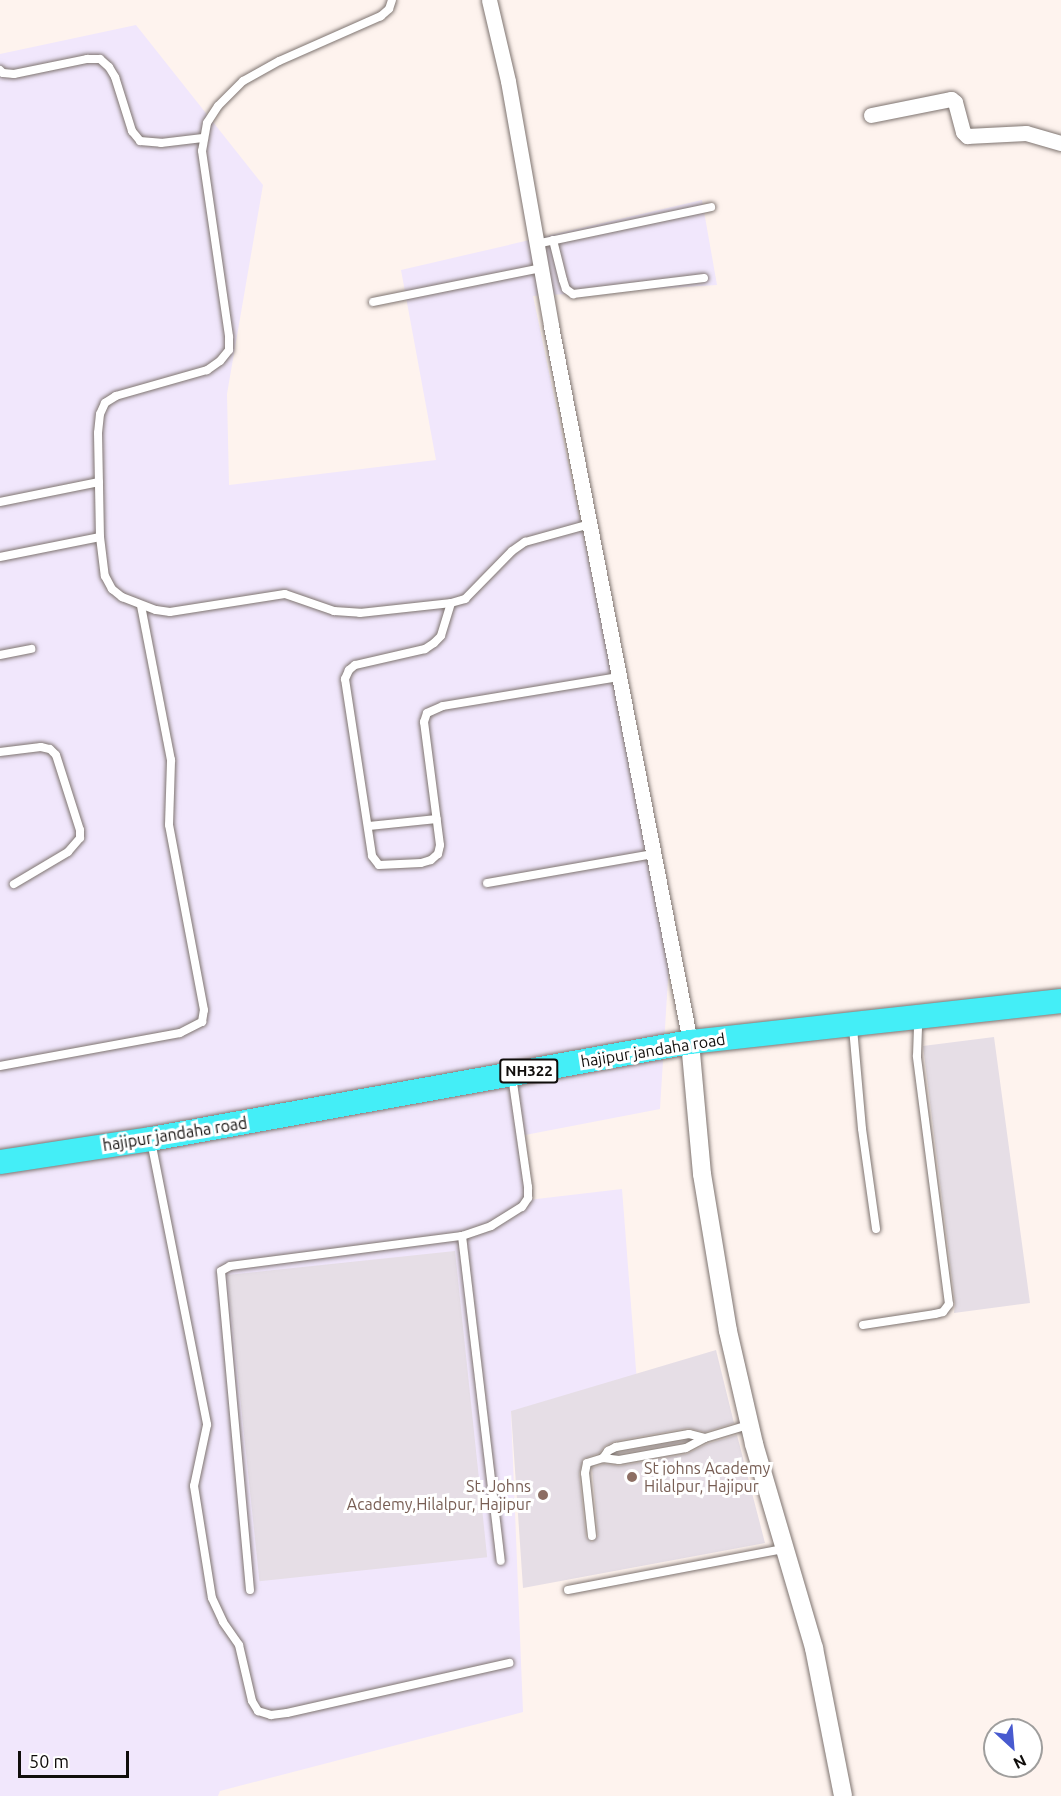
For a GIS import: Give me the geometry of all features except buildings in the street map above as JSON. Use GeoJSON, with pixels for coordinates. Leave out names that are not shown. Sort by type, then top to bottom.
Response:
{"type":"FeatureCollection","features":[{"type":"Feature","properties":{"kind":"highway","name":"hajipur jandaha road"},"geometry":{"type":"LineString","coordinates":[[0,1162],[151,1139],[690,1042],[1061,1001]]}},
{"type":"Feature","properties":{"kind":"street"},"geometry":{"type":"LineString","coordinates":[[489,0],[508,81],[536,244],[618,677],[656,854],[690,1042],[697,1128],[709,1222],[728,1331],[783,1549],[813,1648],[843,1796]]}},
{"type":"Feature","properties":{"kind":"street"},"geometry":{"type":"LineString","coordinates":[[871,115],[951,99],[955,102],[963,132],[967,136],[1026,134],[1061,143]]}},
{"type":"Feature","properties":{"kind":"lane"},"geometry":{"type":"LineString","coordinates":[[392,0],[389,9],[381,16],[279,61],[243,81],[218,106],[207,123],[202,151],[230,338],[229,350],[220,361],[207,370],[116,396],[105,403],[100,414],[98,433],[100,537],[105,576],[112,589],[141,606],[170,612],[285,594],[346,614],[451,603],[475,591],[512,551],[525,542],[590,524]]}},
{"type":"Feature","properties":{"kind":"lane"},"geometry":{"type":"LineString","coordinates":[[0,70],[3,73],[14,74],[87,59],[100,59],[109,66],[116,77],[132,131],[140,141],[161,143],[203,138]]}},
{"type":"Feature","properties":{"kind":"lane"},"geometry":{"type":"LineString","coordinates":[[536,244],[711,207]]}},
{"type":"Feature","properties":{"kind":"lane"},"geometry":{"type":"LineString","coordinates":[[553,240],[566,289],[573,294],[704,278]]}},
{"type":"Feature","properties":{"kind":"lane"},"geometry":{"type":"LineString","coordinates":[[373,302],[541,268]]}},
{"type":"Feature","properties":{"kind":"lane"},"geometry":{"type":"LineString","coordinates":[[0,502],[99,482]]}},
{"type":"Feature","properties":{"kind":"lane"},"geometry":{"type":"LineString","coordinates":[[0,557],[100,537]]}},
{"type":"Feature","properties":{"kind":"lane"},"geometry":{"type":"LineString","coordinates":[[451,603],[441,636],[434,643],[425,649],[355,665],[349,670],[345,679],[375,862],[385,867],[431,860],[438,855],[440,845],[424,722],[427,713],[443,706],[618,677]]}},
{"type":"Feature","properties":{"kind":"lane"},"geometry":{"type":"LineString","coordinates":[[0,1066],[180,1033],[202,1022],[204,1010],[169,825],[172,766],[141,606]]}},
{"type":"Feature","properties":{"kind":"lane"},"geometry":{"type":"LineString","coordinates":[[0,655],[31,649]]}},
{"type":"Feature","properties":{"kind":"lane"},"geometry":{"type":"LineString","coordinates":[[0,752],[41,747],[50,749],[56,755],[80,830],[80,838],[68,852],[14,884]]}},
{"type":"Feature","properties":{"kind":"lane"},"geometry":{"type":"LineString","coordinates":[[369,826],[437,819]]}},
{"type":"Feature","properties":{"kind":"lane"},"geometry":{"type":"LineString","coordinates":[[488,883],[656,854]]}},
{"type":"Feature","properties":{"kind":"lane"},"geometry":{"type":"LineString","coordinates":[[863,1325],[936,1314],[943,1312],[949,1304],[917,1056],[919,1034],[917,1016]]}},
{"type":"Feature","properties":{"kind":"lane"},"geometry":{"type":"LineString","coordinates":[[853,1023],[862,1129],[876,1229]]}},
{"type":"Feature","properties":{"kind":"lane"},"geometry":{"type":"LineString","coordinates":[[250,1590],[222,1271],[230,1266],[462,1236],[510,1215],[522,1207],[528,1198],[512,1074]]}},
{"type":"Feature","properties":{"kind":"lane"},"geometry":{"type":"LineString","coordinates":[[151,1139],[207,1425],[194,1486],[212,1598],[223,1622],[239,1645],[252,1701],[258,1711],[271,1715],[287,1713],[509,1663]]}},
{"type":"Feature","properties":{"kind":"lane"},"geometry":{"type":"LineString","coordinates":[[462,1236],[501,1561]]}},
{"type":"Feature","properties":{"kind":"lane"},"geometry":{"type":"LineString","coordinates":[[592,1536],[585,1467],[591,1460],[603,1458],[611,1461],[686,1448],[705,1438],[750,1425]]}},
{"type":"Feature","properties":{"kind":"lane"},"geometry":{"type":"LineString","coordinates":[[603,1458],[608,1451],[616,1447],[689,1434],[705,1438]]}},
{"type":"Feature","properties":{"kind":"lane"},"geometry":{"type":"LineString","coordinates":[[568,1590],[783,1549]]}},
{"type":"Feature","properties":{"kind":"shaded area"},"geometry":{"type":"Polygon","coordinates":[[[136,25],[263,185],[227,394],[229,485],[436,460],[401,270],[702,200],[717,285],[533,296],[670,947],[660,1109],[520,1136],[528,1200],[622,1189],[638,1395],[511,1412],[523,1712],[220,1791],[218,1796],[0,1796],[0,54],[136,25]]]}},
{"type":"Feature","properties":{"kind":"place","name":"St johns Academy Hilalpur, Hajipur"},"geometry":{"type":"Point","coordinates":[632,1477]}},
{"type":"Feature","properties":{"kind":"place","name":"St. Johns Academy,Hilalpur, Hajipur"},"geometry":{"type":"Point","coordinates":[543,1495]}}]}
